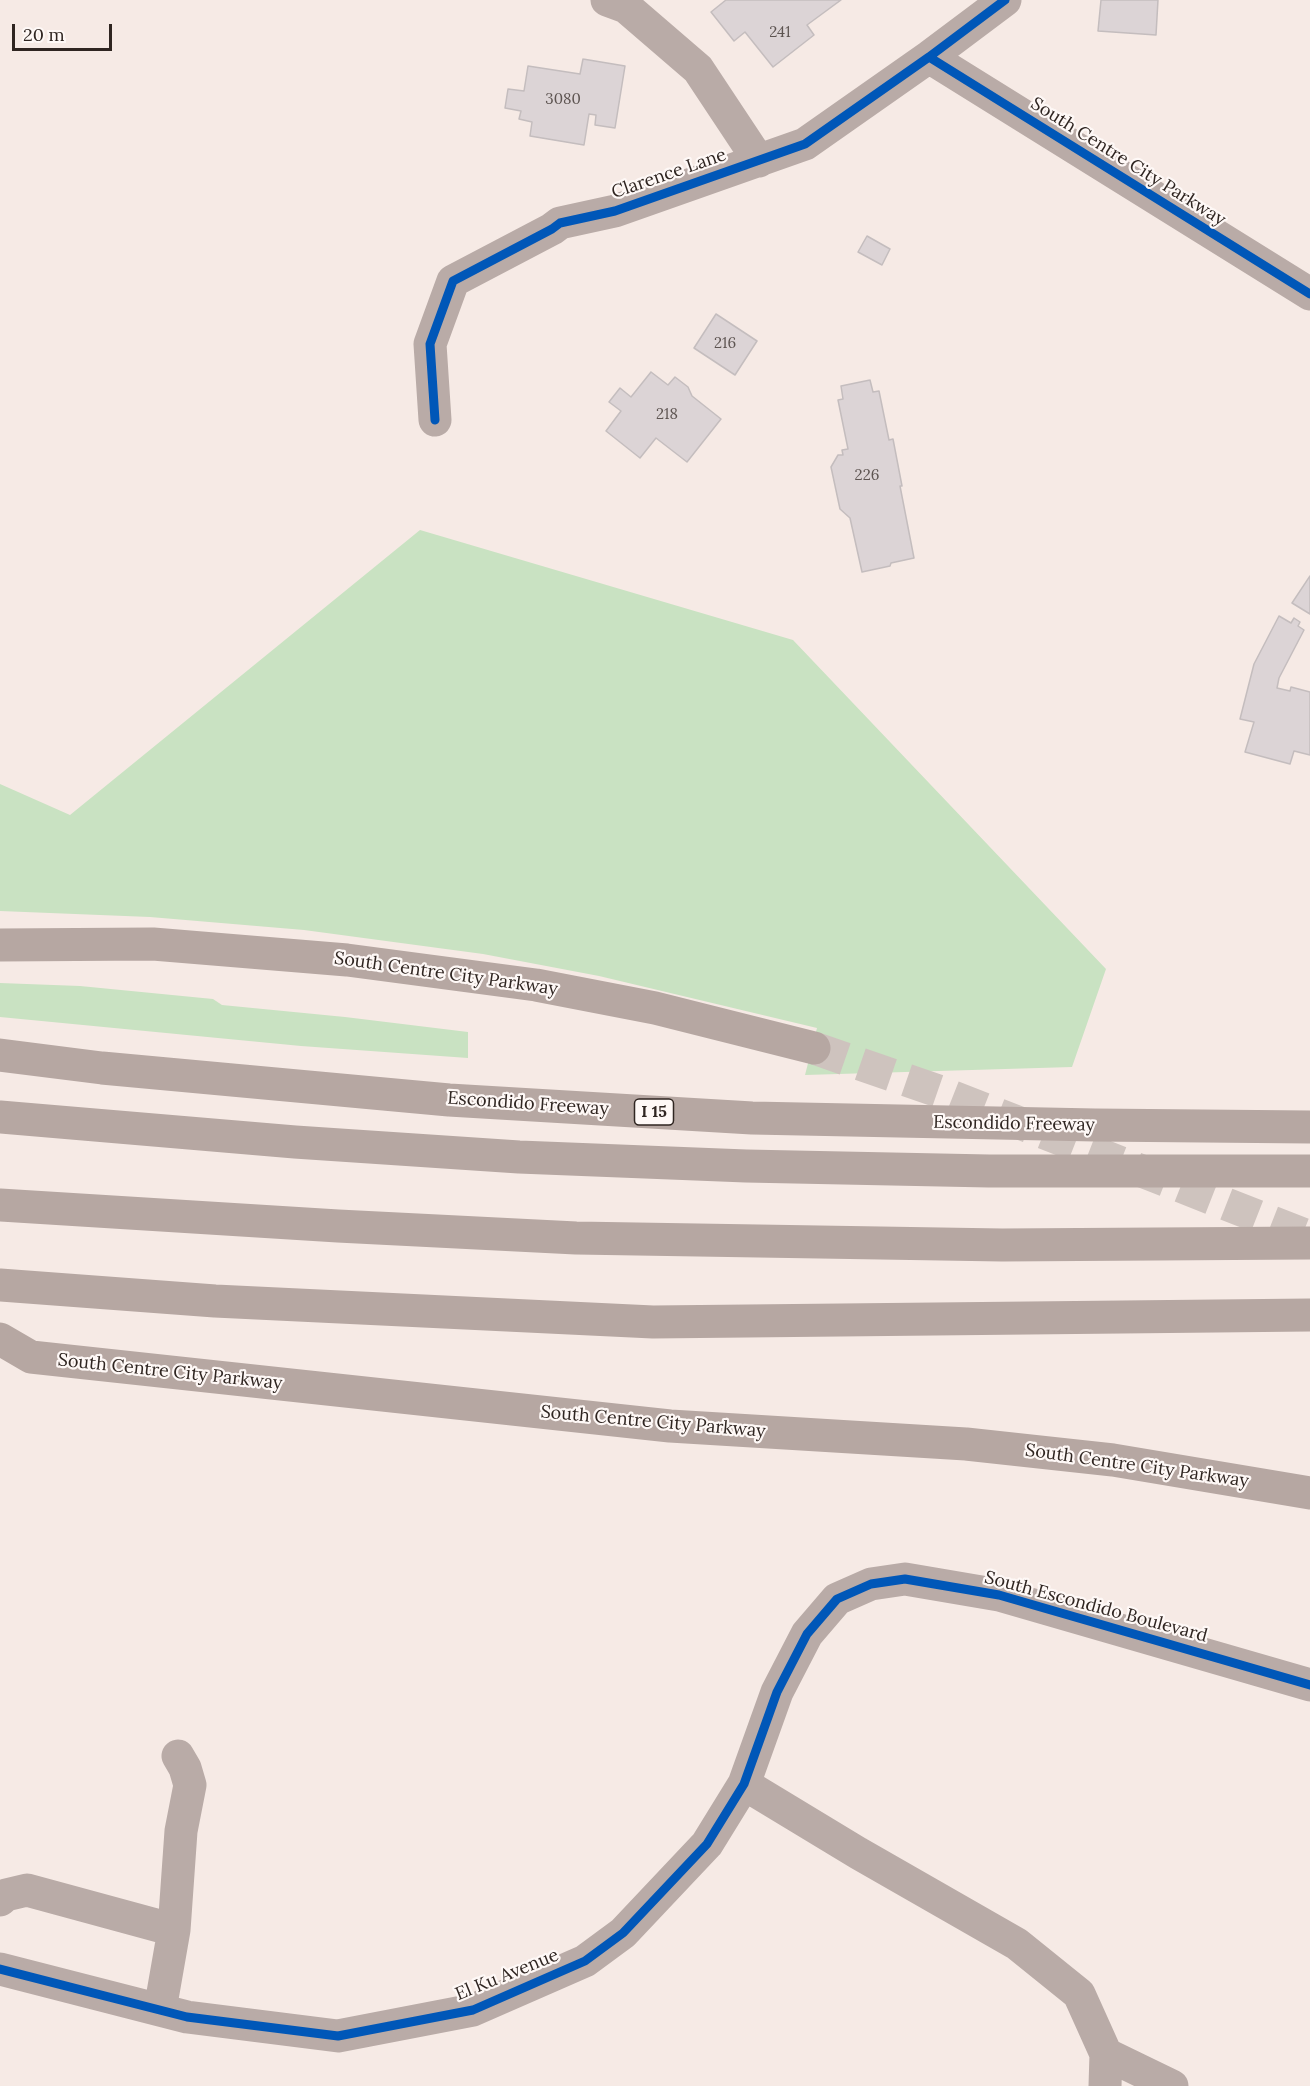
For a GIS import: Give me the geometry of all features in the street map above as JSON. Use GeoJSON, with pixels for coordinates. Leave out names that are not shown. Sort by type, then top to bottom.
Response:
{"type":"FeatureCollection","features":[{"type":"Feature","properties":{"kind":"highway","name":"South Centre City Parkway"},"geometry":{"type":"LineString","coordinates":[[0,945],[153,944],[348,960],[536,985],[655,1008],[814,1048]]}},
{"type":"Feature","properties":{"kind":"highway","name":"Escondido Freeway"},"geometry":{"type":"LineString","coordinates":[[0,1055],[102,1068],[449,1100],[752,1118],[1310,1127]]}},
{"type":"Feature","properties":{"kind":"highway"},"geometry":{"type":"LineString","coordinates":[[0,1117],[295,1142],[519,1157],[746,1166],[989,1171],[1310,1171]]}},
{"type":"Feature","properties":{"kind":"highway"},"geometry":{"type":"LineString","coordinates":[[0,1205],[576,1238],[1002,1245],[1310,1243]]}},
{"type":"Feature","properties":{"kind":"highway"},"geometry":{"type":"LineString","coordinates":[[0,1285],[215,1301],[653,1322],[1310,1315]]}},
{"type":"Feature","properties":{"kind":"highway","name":"South Centre City Parkway"},"geometry":{"type":"LineString","coordinates":[[0,1339],[31,1357],[670,1425],[988,1446],[1113,1460],[1310,1494]]}},
{"type":"Feature","properties":{"kind":"street"},"geometry":{"type":"LineString","coordinates":[[607,0],[626,7],[698,69],[759,161]]}},
{"type":"Feature","properties":{"kind":"street","name":"Clarence Lane"},"geometry":{"type":"LineString","coordinates":[[435,420],[430,344],[453,281],[560,223],[615,211],[805,144],[929,57],[1005,0]]}},
{"type":"Feature","properties":{"kind":"street","name":"South Centre City Parkway"},"geometry":{"type":"LineString","coordinates":[[929,57],[1310,294]]}},
{"type":"Feature","properties":{"kind":"street","name":"South Escondido Boulevard"},"geometry":{"type":"LineString","coordinates":[[837,1599],[871,1584],[905,1579],[999,1595],[1310,1685]]}},
{"type":"Feature","properties":{"kind":"street","name":"El Ku Avenue"},"geometry":{"type":"LineString","coordinates":[[0,1969],[187,2017],[338,2036],[473,2010],[585,1961],[623,1933],[707,1844],[744,1784],[777,1692],[807,1634],[837,1599]]}},
{"type":"Feature","properties":{"kind":"street"},"geometry":{"type":"LineString","coordinates":[[160,2010],[174,1930],[181,1831],[190,1785],[185,1767],[177,1756]]}},
{"type":"Feature","properties":{"kind":"street"},"geometry":{"type":"LineString","coordinates":[[744,1784],[858,1853],[1017,1944],[1079,1994],[1106,2054],[1105,2086]]}},
{"type":"Feature","properties":{"kind":"street"},"geometry":{"type":"LineString","coordinates":[[0,1900],[6,1895],[27,1890],[174,1930]]}},
{"type":"Feature","properties":{"kind":"street"},"geometry":{"type":"LineString","coordinates":[[1106,2054],[1172,2086]]}},
{"type":"Feature","properties":{"kind":"green space"},"geometry":{"type":"Polygon","coordinates":[[[420,530],[793,640],[1106,969],[1072,1067],[805,1075],[817,1028],[599,976],[483,954],[304,930],[150,917],[0,911],[0,784],[70,815],[420,530]]]}},
{"type":"Feature","properties":{"kind":"green space"},"geometry":{"type":"Polygon","coordinates":[[[0,983],[80,986],[213,999],[222,1005],[468,1032],[468,1058],[301,1046],[0,1017],[0,983]]]}},
{"type":"Feature","properties":{"kind":"building"},"geometry":{"type":"Polygon","coordinates":[[[726,0],[841,0],[807,25],[814,35],[773,67],[745,32],[734,41],[711,12],[726,0]]]}},
{"type":"Feature","properties":{"kind":"building"},"geometry":{"type":"Polygon","coordinates":[[[1101,0],[1158,0],[1156,35],[1098,31],[1101,0]]]}},
{"type":"Feature","properties":{"kind":"building"},"geometry":{"type":"Polygon","coordinates":[[[583,59],[625,66],[615,128],[595,125],[596,115],[589,114],[584,145],[530,136],[532,122],[519,119],[521,111],[505,108],[508,89],[524,91],[528,66],[580,74],[583,59]]]}},
{"type":"Feature","properties":{"kind":"building"},"geometry":{"type":"Polygon","coordinates":[[[867,236],[890,249],[882,265],[858,252],[867,236]]]}},
{"type":"Feature","properties":{"kind":"building"},"geometry":{"type":"Polygon","coordinates":[[[716,314],[757,341],[735,375],[694,348],[716,314]]]}},
{"type":"Feature","properties":{"kind":"building"},"geometry":{"type":"Polygon","coordinates":[[[651,372],[668,385],[675,377],[688,387],[692,396],[721,419],[687,462],[656,438],[640,458],[606,431],[621,411],[609,402],[620,388],[631,397],[651,372]]]}},
{"type":"Feature","properties":{"kind":"building"},"geometry":{"type":"Polygon","coordinates":[[[870,380],[873,392],[879,391],[889,440],[893,439],[914,558],[862,572],[850,518],[840,509],[831,467],[838,455],[843,455],[842,450],[848,449],[838,400],[843,399],[841,386],[870,380]]]}},
{"type":"Feature","properties":{"kind":"building"},"geometry":{"type":"Polygon","coordinates":[[[1310,576],[1310,614],[1292,603],[1310,576]]]}},
{"type":"Feature","properties":{"kind":"building"},"geometry":{"type":"Polygon","coordinates":[[[1279,616],[1291,623],[1294,618],[1300,622],[1298,626],[1304,630],[1279,678],[1277,688],[1290,691],[1291,687],[1310,692],[1310,755],[1294,751],[1290,764],[1245,752],[1254,722],[1240,719],[1254,664],[1279,616]]]}},
{"type":"Feature","properties":{"kind":"tunnel"},"geometry":{"type":"LineString","coordinates":[[814,1048],[938,1091],[1310,1237]]}},
{"type":"Feature","properties":{"kind":"cycle path"},"geometry":{"type":"LineString","coordinates":[[435,420],[430,344],[453,281],[560,223],[615,211],[805,144],[929,57],[1005,0]]}},
{"type":"Feature","properties":{"kind":"cycle path"},"geometry":{"type":"LineString","coordinates":[[929,57],[1310,294]]}},
{"type":"Feature","properties":{"kind":"cycle path"},"geometry":{"type":"LineString","coordinates":[[0,1969],[187,2017],[338,2036],[473,2010],[585,1961],[623,1933],[707,1844],[744,1784],[777,1692],[807,1634],[837,1599],[871,1584],[905,1579],[999,1595],[1310,1685]]}}]}
